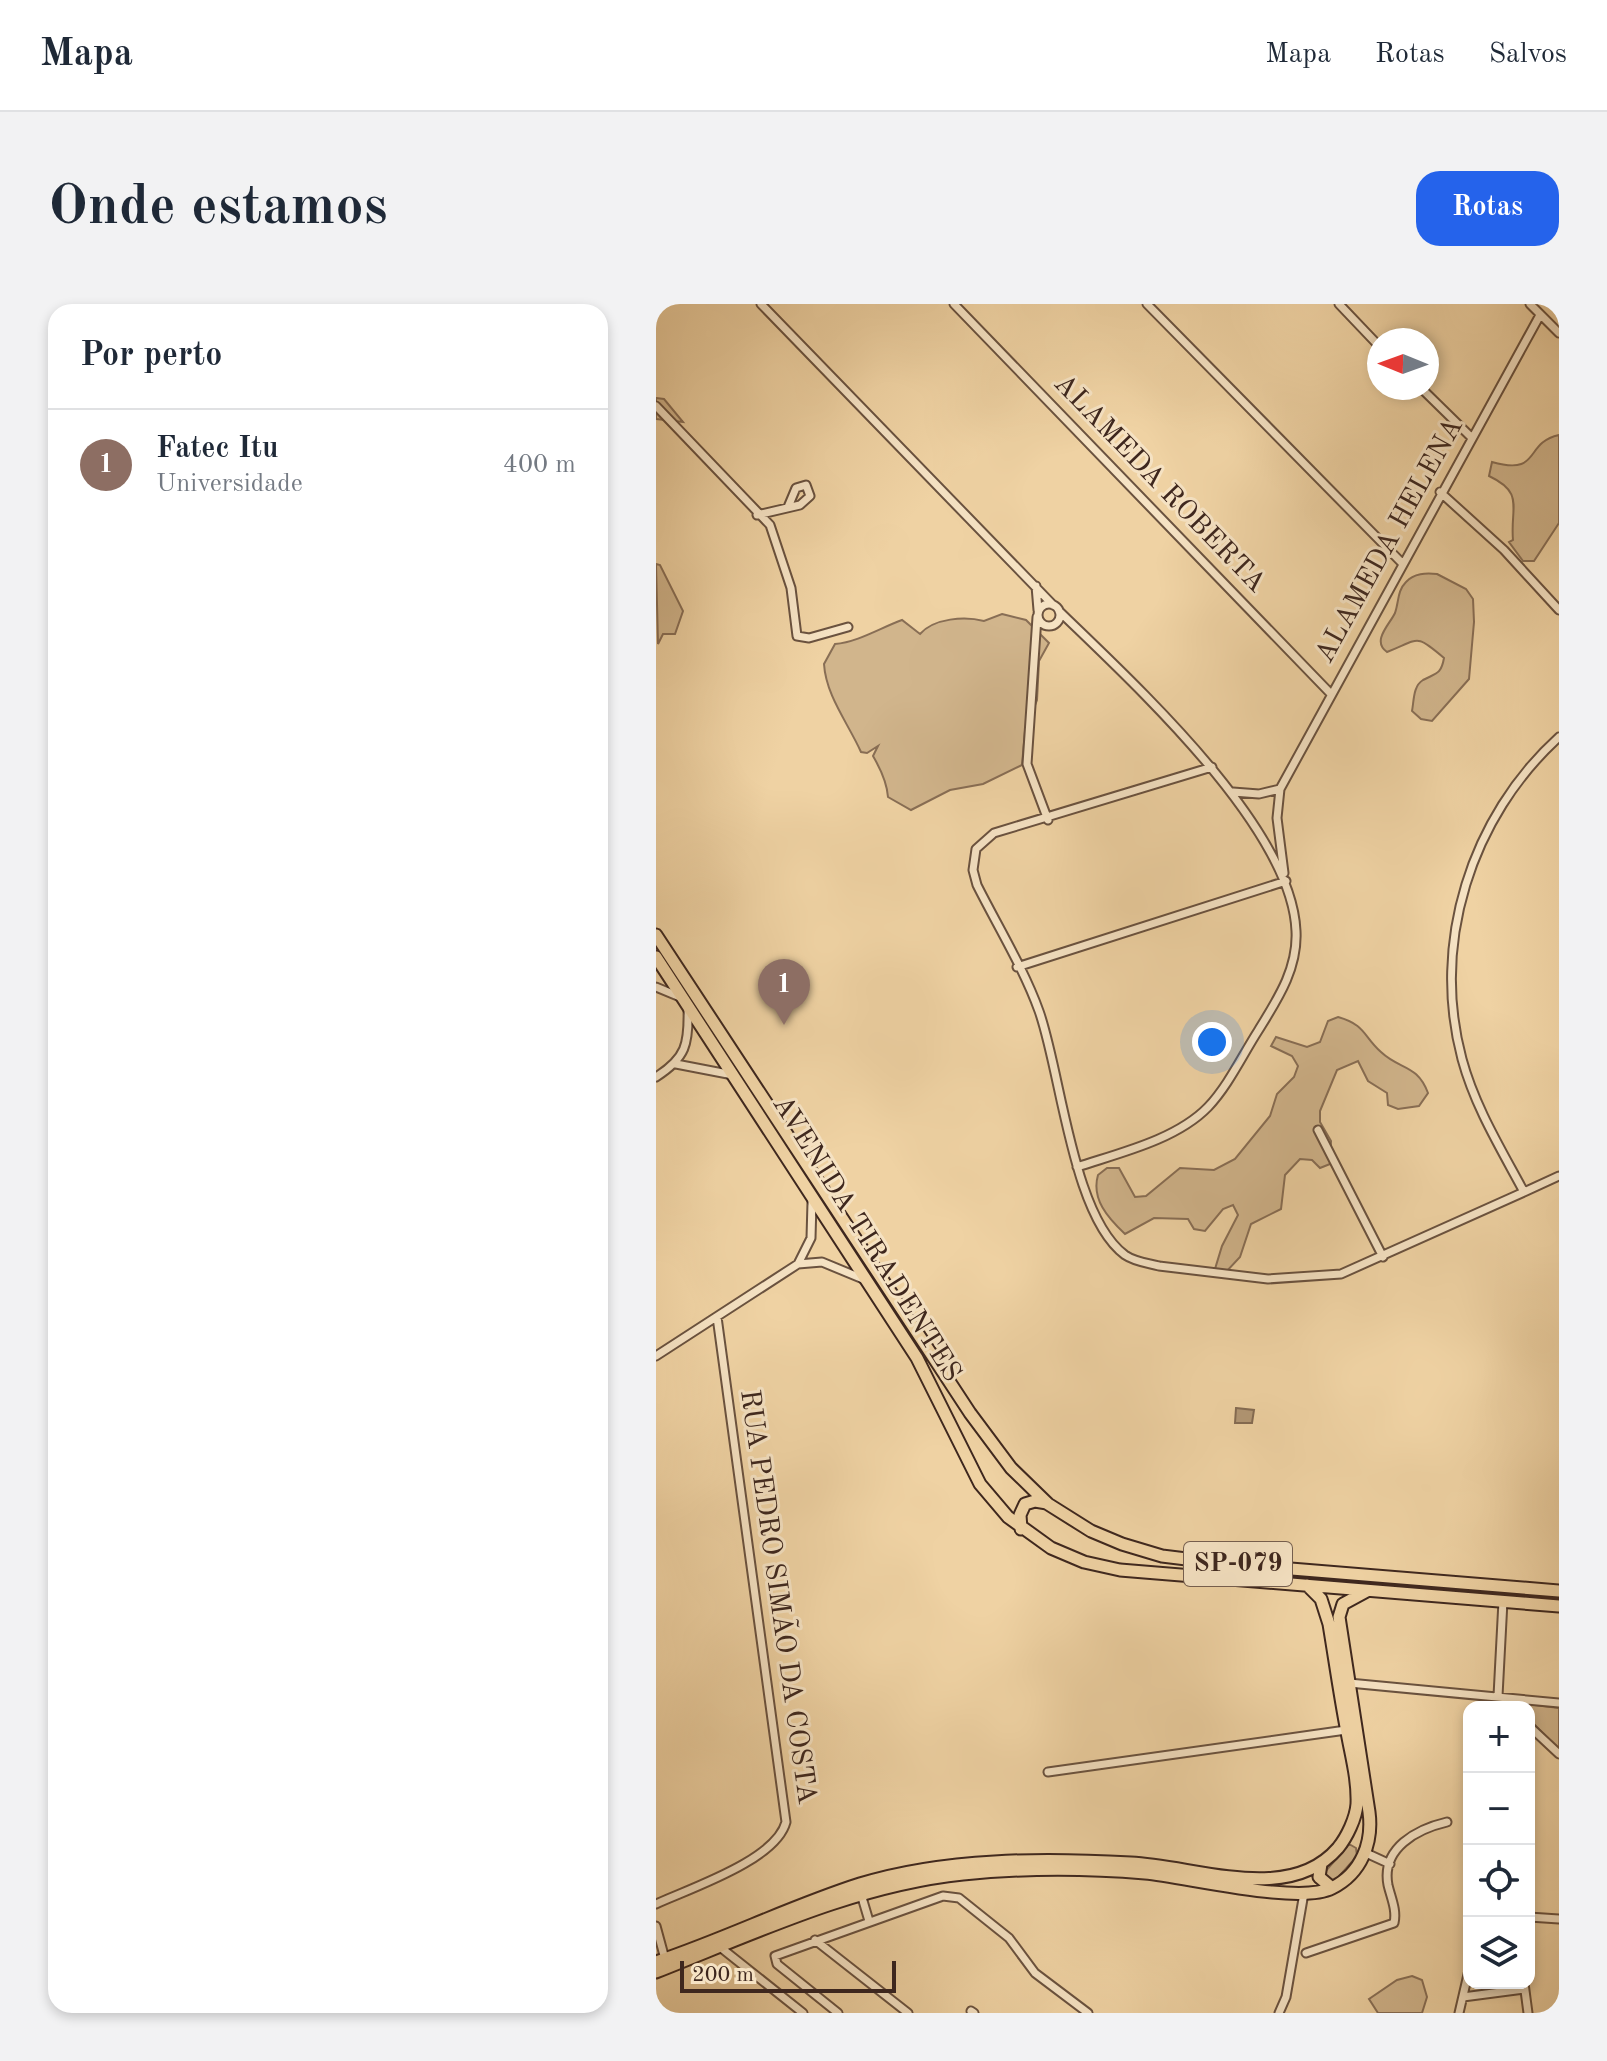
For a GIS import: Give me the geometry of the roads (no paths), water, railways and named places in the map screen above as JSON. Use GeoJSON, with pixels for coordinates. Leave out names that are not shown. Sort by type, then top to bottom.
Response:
{"type":"FeatureCollection","features":[{"type":"Feature","properties":{"kind":"main road","name":"AVENIDA TIRADENTES"},"geometry":{"type":"LineString","coordinates":[[656,935],[970,1413],[1011,1468],[1048,1504],[1091,1531],[1162,1556],[1559,1591]]}},
{"type":"Feature","properties":{"kind":"main road","name":"AVENIDA TIRADENTES"},"geometry":{"type":"LineString","coordinates":[[656,957],[917,1358],[980,1484],[1021,1529],[1051,1548],[1102,1567],[1559,1606]]}},
{"type":"Feature","properties":{"kind":"main road"},"geometry":{"type":"LineString","coordinates":[[1021,1529],[1020,1515],[1025,1504],[1035,1501],[1048,1504]]}},
{"type":"Feature","properties":{"kind":"main road"},"geometry":{"type":"LineString","coordinates":[[1306,1585],[1321,1599],[1343,1604],[1368,1590]]}},
{"type":"Feature","properties":{"kind":"main road"},"geometry":{"type":"LineString","coordinates":[[656,1972],[861,1894],[964,1874],[1144,1873],[1304,1893],[1332,1888],[1366,1853],[1371,1827],[1344,1683],[1321,1599]]}},
{"type":"Feature","properties":{"kind":"main road"},"geometry":{"type":"LineString","coordinates":[[660,1960],[862,1883],[920,1871],[1032,1862],[1130,1863],[1279,1880],[1305,1873],[1321,1864],[1342,1842],[1357,1804],[1346,1730],[1339,1617],[1343,1604]]}},
{"type":"Feature","properties":{"kind":"main road"},"geometry":{"type":"LineString","coordinates":[[1342,1842],[1357,1844],[1366,1853]]}},
{"type":"Feature","properties":{"kind":"main road"},"geometry":{"type":"LineString","coordinates":[[1321,1864],[1319,1877],[1332,1888]]}},
{"type":"Feature","properties":{"kind":"street"},"geometry":{"type":"LineString","coordinates":[[761,304],[1212,767],[1233,792],[1285,878],[1017,967]]}},
{"type":"Feature","properties":{"kind":"street","name":"ALAMEDA ROBERTA"},"geometry":{"type":"LineString","coordinates":[[954,304],[1331,694]]}},
{"type":"Feature","properties":{"kind":"street"},"geometry":{"type":"LineString","coordinates":[[1147,304],[1402,563]]}},
{"type":"Feature","properties":{"kind":"street"},"geometry":{"type":"LineString","coordinates":[[1339,304],[1367,333]]}},
{"type":"Feature","properties":{"kind":"street"},"geometry":{"type":"LineString","coordinates":[[1530,304],[1559,333]]}},
{"type":"Feature","properties":{"kind":"street","name":"ALAMEDA HELENA"},"geometry":{"type":"LineString","coordinates":[[1077,1167],[1159,1137],[1186,1124],[1210,1105],[1279,997],[1289,976],[1296,929],[1277,818],[1280,789],[1440,492],[1540,315]]}},
{"type":"Feature","properties":{"kind":"street"},"geometry":{"type":"LineString","coordinates":[[1433,400],[1471,437]]}},
{"type":"Feature","properties":{"kind":"street"},"geometry":{"type":"LineString","coordinates":[[656,406],[757,515],[770,525],[791,588],[797,636],[809,638],[848,627]]}},
{"type":"Feature","properties":{"kind":"street"},"geometry":{"type":"LineString","coordinates":[[1440,492],[1504,550],[1559,610]]}},
{"type":"Feature","properties":{"kind":"street"},"geometry":{"type":"LineString","coordinates":[[757,515],[788,507]]}},
{"type":"Feature","properties":{"kind":"street"},"geometry":{"type":"LineString","coordinates":[[1036,586],[1038,614],[1027,764],[1048,820]]}},
{"type":"Feature","properties":{"kind":"street"},"geometry":{"type":"LineString","coordinates":[[1038,614],[1044,605],[1056,608]]}},
{"type":"Feature","properties":{"kind":"street"},"geometry":{"type":"LineString","coordinates":[[1035,642],[1059,620],[1056,608]]}},
{"type":"Feature","properties":{"kind":"street"},"geometry":{"type":"LineString","coordinates":[[1038,614],[1050,626],[1078,629]]}},
{"type":"Feature","properties":{"kind":"street"},"geometry":{"type":"LineString","coordinates":[[1524,1192],[1482,1114],[1462,1058],[1454,1007],[1453,952],[1464,890],[1484,833],[1524,773],[1559,737]]}},
{"type":"Feature","properties":{"kind":"street"},"geometry":{"type":"LineString","coordinates":[[1212,767],[1048,820],[994,833],[976,849],[973,860],[977,885],[1038,1007],[1054,1057],[1077,1167],[1118,1248],[1138,1261],[1185,1270],[1292,1279],[1341,1274],[1559,1176]]}},
{"type":"Feature","properties":{"kind":"street"},"geometry":{"type":"LineString","coordinates":[[1233,792],[1259,794],[1280,789]]}},
{"type":"Feature","properties":{"kind":"street"},"geometry":{"type":"LineString","coordinates":[[656,987],[685,1002],[687,1042],[676,1064],[656,1077]]}},
{"type":"Feature","properties":{"kind":"street"},"geometry":{"type":"LineString","coordinates":[[676,1064],[733,1075]]}},
{"type":"Feature","properties":{"kind":"street"},"geometry":{"type":"LineString","coordinates":[[1318,1130],[1383,1257]]}},
{"type":"Feature","properties":{"kind":"street"},"geometry":{"type":"LineString","coordinates":[[798,1264],[811,1238],[812,1197]]}},
{"type":"Feature","properties":{"kind":"street"},"geometry":{"type":"LineString","coordinates":[[656,1356],[798,1264],[822,1262],[867,1281]]}},
{"type":"Feature","properties":{"kind":"street","name":"RUA PEDRO SIMÃO DA COSTA"},"geometry":{"type":"LineString","coordinates":[[656,1904],[751,1860],[780,1837],[786,1822],[717,1317]]}},
{"type":"Feature","properties":{"kind":"street"},"geometry":{"type":"LineString","coordinates":[[1503,1601],[1498,1696],[1503,1701]]}},
{"type":"Feature","properties":{"kind":"street"},"geometry":{"type":"LineString","coordinates":[[1344,1683],[1559,1703]]}},
{"type":"Feature","properties":{"kind":"street"},"geometry":{"type":"LineString","coordinates":[[1048,1772],[1346,1730]]}},
{"type":"Feature","properties":{"kind":"street"},"geometry":{"type":"LineString","coordinates":[[1535,1732],[1559,1754]]}},
{"type":"Feature","properties":{"kind":"street"},"geometry":{"type":"LineString","coordinates":[[1306,1953],[1394,1923],[1387,1881],[1390,1864],[1400,1844],[1416,1832],[1447,1822]]}},
{"type":"Feature","properties":{"kind":"street"},"geometry":{"type":"LineString","coordinates":[[1366,1853],[1390,1864]]}},
{"type":"Feature","properties":{"kind":"street"},"geometry":{"type":"LineString","coordinates":[[1279,2013],[1286,1997],[1304,1893]]}},
{"type":"Feature","properties":{"kind":"street"},"geometry":{"type":"LineString","coordinates":[[861,1894],[869,1921]]}},
{"type":"Feature","properties":{"kind":"street"},"geometry":{"type":"LineString","coordinates":[[838,2013],[774,1960],[778,1952],[931,1898],[959,1898],[1009,1938],[1035,1973],[1088,2013]]}},
{"type":"Feature","properties":{"kind":"street"},"geometry":{"type":"LineString","coordinates":[[1535,1917],[1559,1919]]}},
{"type":"Feature","properties":{"kind":"street"},"geometry":{"type":"LineString","coordinates":[[656,1926],[660,1960]]}},
{"type":"Feature","properties":{"kind":"street"},"geometry":{"type":"LineString","coordinates":[[815,1940],[908,2013]]}},
{"type":"Feature","properties":{"kind":"street"},"geometry":{"type":"LineString","coordinates":[[720,1947],[803,2013]]}},
{"type":"Feature","properties":{"kind":"street"},"geometry":{"type":"LineString","coordinates":[[1459,2013],[1465,1989]]}},
{"type":"Feature","properties":{"kind":"street"},"geometry":{"type":"LineString","coordinates":[[1463,1997],[1507,1989]]}},
{"type":"Feature","properties":{"kind":"street"},"geometry":{"type":"LineString","coordinates":[[1524,1989],[1528,2013]]}},
{"type":"Feature","properties":{"kind":"place","name":"Fatec Itu"},"geometry":{"type":"Point","coordinates":[784,1025]}}]}
